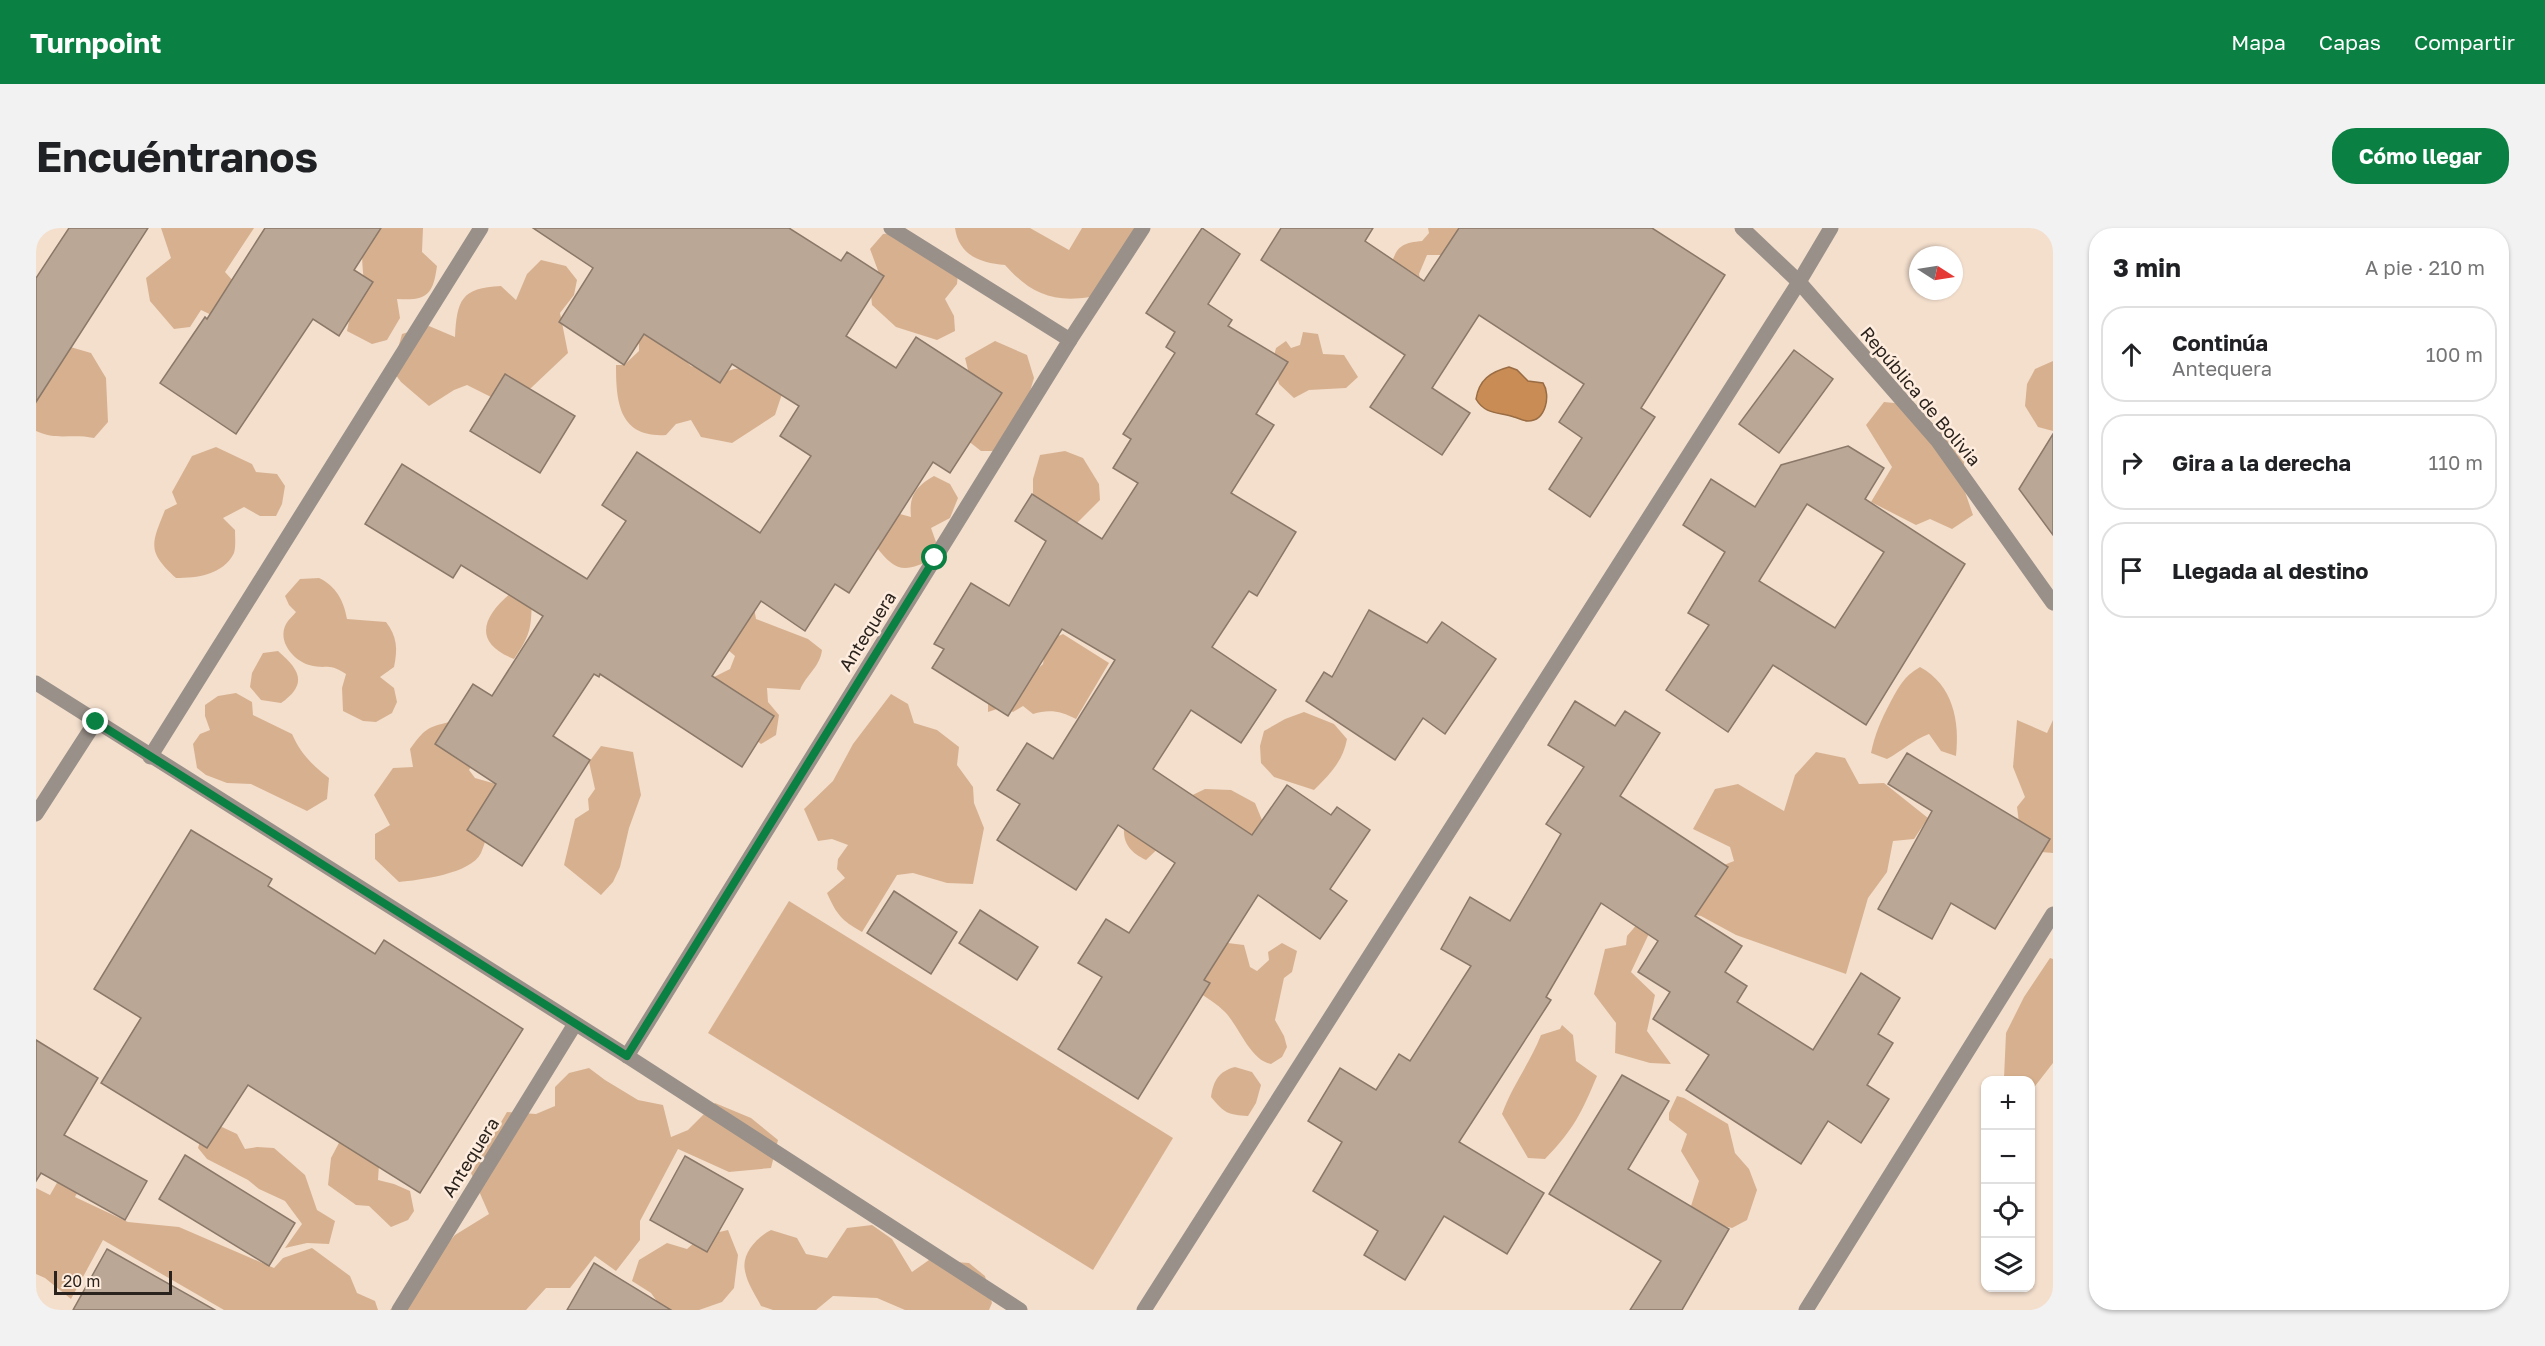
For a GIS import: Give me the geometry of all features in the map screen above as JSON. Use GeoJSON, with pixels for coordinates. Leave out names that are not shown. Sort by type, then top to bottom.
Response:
{"type":"FeatureCollection","features":[{"type":"Feature","properties":{"kind":"street"},"geometry":{"type":"LineString","coordinates":[[150,757],[481,228]]}},
{"type":"Feature","properties":{"kind":"street"},"geometry":{"type":"LineString","coordinates":[[891,228],[1070,340]]}},
{"type":"Feature","properties":{"kind":"street","name":"Antequera"},"geometry":{"type":"LineString","coordinates":[[627,1056],[1070,340],[1143,228]]}},
{"type":"Feature","properties":{"kind":"street","name":"República de Bolivia"},"geometry":{"type":"LineString","coordinates":[[1742,228],[1799,282],[1936,440],[2053,603]]}},
{"type":"Feature","properties":{"kind":"street"},"geometry":{"type":"LineString","coordinates":[[1144,1310],[1799,282],[1831,228]]}},
{"type":"Feature","properties":{"kind":"street"},"geometry":{"type":"LineString","coordinates":[[36,683],[627,1056],[1020,1310]]}},
{"type":"Feature","properties":{"kind":"street"},"geometry":{"type":"LineString","coordinates":[[36,814],[96,722]]}},
{"type":"Feature","properties":{"kind":"street"},"geometry":{"type":"LineString","coordinates":[[1806,1310],[2053,914]]}},
{"type":"Feature","properties":{"kind":"street","name":"Antequera"},"geometry":{"type":"LineString","coordinates":[[399,1310],[575,1024]]}},
{"type":"Feature","properties":{"kind":"shaded area"},"geometry":{"type":"Polygon","coordinates":[[[161,228],[254,228],[225,272],[244,293],[222,320],[201,310],[190,327],[174,329],[150,301],[146,278],[171,258],[161,228]]]}},
{"type":"Feature","properties":{"kind":"shaded area"},"geometry":{"type":"Polygon","coordinates":[[[366,228],[423,228],[422,252],[437,266],[433,284],[427,294],[415,299],[397,299],[400,318],[387,340],[372,344],[347,331],[353,302],[365,288],[362,258],[366,228]]]}},
{"type":"Feature","properties":{"kind":"shaded area"},"geometry":{"type":"Polygon","coordinates":[[[955,228],[1030,228],[1069,250],[1082,228],[1136,228],[1090,297],[1064,298],[1053,297],[1033,289],[1023,283],[1005,265],[972,256],[961,245],[955,228]]]}},
{"type":"Feature","properties":{"kind":"shaded area"},"geometry":{"type":"Polygon","coordinates":[[[1428,228],[1466,228],[1449,255],[1427,255],[1419,274],[1422,288],[1389,271],[1399,248],[1408,243],[1422,241],[1429,233],[1428,228]]]}},
{"type":"Feature","properties":{"kind":"shaded area"},"geometry":{"type":"Polygon","coordinates":[[[907,231],[959,262],[957,284],[945,299],[954,316],[955,331],[937,340],[896,327],[872,305],[871,295],[880,276],[870,249],[883,234],[907,231]]]}},
{"type":"Feature","properties":{"kind":"shaded area"},"geometry":{"type":"Polygon","coordinates":[[[541,260],[566,266],[577,280],[574,295],[560,313],[568,353],[531,388],[495,399],[467,385],[454,390],[429,406],[401,382],[392,370],[402,334],[429,326],[455,337],[457,314],[464,298],[469,293],[488,287],[501,286],[516,300],[527,274],[541,260]]]}},
{"type":"Feature","properties":{"kind":"shaded area"},"geometry":{"type":"Polygon","coordinates":[[[647,314],[676,353],[691,366],[719,374],[734,369],[757,367],[782,394],[775,415],[732,443],[701,437],[691,420],[676,424],[666,435],[638,431],[623,415],[619,404],[616,365],[624,365],[639,351],[639,333],[647,314]]]}},
{"type":"Feature","properties":{"kind":"shaded area"},"geometry":{"type":"Polygon","coordinates":[[[1303,332],[1318,334],[1323,354],[1344,355],[1358,377],[1346,388],[1309,390],[1294,398],[1279,384],[1273,360],[1276,348],[1286,341],[1291,348],[1300,345],[1303,332]]]}},
{"type":"Feature","properties":{"kind":"shaded area"},"geometry":{"type":"Polygon","coordinates":[[[995,341],[1027,355],[1034,378],[1029,395],[993,451],[981,451],[967,440],[969,374],[965,358],[995,341]]]}},
{"type":"Feature","properties":{"kind":"shaded area"},"geometry":{"type":"Polygon","coordinates":[[[67,346],[91,353],[106,378],[108,422],[94,438],[51,436],[36,431],[36,387],[67,346]]]}},
{"type":"Feature","properties":{"kind":"shaded area"},"geometry":{"type":"Polygon","coordinates":[[[2053,361],[2053,431],[2038,427],[2025,406],[2027,384],[2035,369],[2053,361]]]}},
{"type":"Feature","properties":{"kind":"shaded area"},"geometry":{"type":"Polygon","coordinates":[[[1509,367],[1517,370],[1528,381],[1543,383],[1547,400],[1543,412],[1534,420],[1524,421],[1493,412],[1484,408],[1476,399],[1486,378],[1496,371],[1509,367]]]}},
{"type":"Feature","properties":{"kind":"shaded area"},"geometry":{"type":"Polygon","coordinates":[[[1884,402],[1915,405],[1934,425],[1947,432],[1952,447],[1964,462],[1964,489],[1973,515],[1952,529],[1930,519],[1916,525],[1871,502],[1892,467],[1866,425],[1884,402]]]}},
{"type":"Feature","properties":{"kind":"shaded area"},"geometry":{"type":"Polygon","coordinates":[[[216,447],[252,464],[256,472],[277,474],[285,486],[282,504],[276,516],[260,516],[244,507],[223,518],[235,530],[235,551],[229,560],[209,574],[176,578],[156,554],[154,547],[157,532],[165,510],[177,504],[172,492],[192,456],[216,447]]]}},
{"type":"Feature","properties":{"kind":"shaded area"},"geometry":{"type":"Polygon","coordinates":[[[1065,451],[1083,458],[1099,484],[1100,500],[1077,523],[1044,514],[1033,506],[1033,479],[1040,455],[1065,451]]]}},
{"type":"Feature","properties":{"kind":"shaded area"},"geometry":{"type":"Polygon","coordinates":[[[934,476],[950,484],[958,498],[950,518],[931,528],[936,542],[935,558],[916,566],[901,568],[889,561],[875,545],[890,516],[900,514],[911,517],[912,498],[922,484],[934,476]]]}},
{"type":"Feature","properties":{"kind":"shaded area"},"geometry":{"type":"Polygon","coordinates":[[[319,578],[330,585],[338,595],[347,619],[386,622],[392,632],[396,649],[394,667],[380,677],[394,688],[397,702],[392,713],[376,722],[363,721],[343,711],[342,688],[346,674],[335,668],[309,665],[297,659],[285,643],[286,624],[296,612],[289,605],[285,596],[300,579],[319,578]]]}},
{"type":"Feature","properties":{"kind":"shaded area"},"geometry":{"type":"Polygon","coordinates":[[[516,589],[532,596],[529,629],[514,659],[491,644],[487,635],[487,626],[497,607],[516,589]]]}},
{"type":"Feature","properties":{"kind":"shaded area"},"geometry":{"type":"Polygon","coordinates":[[[753,602],[756,619],[808,639],[822,650],[819,661],[800,690],[767,688],[768,702],[779,715],[776,735],[761,744],[751,736],[690,714],[714,677],[730,669],[735,656],[720,643],[753,602]]]}},
{"type":"Feature","properties":{"kind":"shaded area"},"geometry":{"type":"Polygon","coordinates":[[[1063,634],[1109,663],[1076,719],[1055,712],[1033,714],[1023,706],[1013,712],[1003,707],[988,712],[988,697],[1027,679],[1043,664],[1051,639],[1063,634]]]}},
{"type":"Feature","properties":{"kind":"shaded area"},"geometry":{"type":"Polygon","coordinates":[[[278,651],[292,664],[298,677],[295,690],[281,703],[261,700],[250,687],[252,673],[263,653],[278,651]]]}},
{"type":"Feature","properties":{"kind":"shaded area"},"geometry":{"type":"Polygon","coordinates":[[[1920,667],[1940,684],[1952,705],[1957,730],[1956,756],[1941,751],[1929,734],[1887,759],[1871,753],[1879,727],[1896,692],[1905,679],[1920,667]]]}},
{"type":"Feature","properties":{"kind":"shaded area"},"geometry":{"type":"Polygon","coordinates":[[[236,693],[252,702],[253,715],[292,734],[307,759],[329,778],[327,799],[307,811],[251,784],[227,783],[206,775],[197,768],[193,744],[200,734],[210,730],[205,716],[205,705],[218,696],[236,693]]]}},
{"type":"Feature","properties":{"kind":"shaded area"},"geometry":{"type":"Polygon","coordinates":[[[891,694],[908,704],[914,723],[937,730],[959,747],[957,765],[973,787],[974,803],[984,828],[973,884],[947,883],[913,873],[897,875],[862,932],[840,916],[827,893],[845,878],[837,869],[838,859],[848,845],[832,839],[818,841],[804,809],[833,781],[853,744],[891,694]]]}},
{"type":"Feature","properties":{"kind":"shaded area"},"geometry":{"type":"Polygon","coordinates":[[[1304,712],[1334,724],[1347,739],[1339,761],[1314,790],[1274,777],[1261,763],[1260,746],[1264,731],[1285,719],[1304,712]]]}},
{"type":"Feature","properties":{"kind":"shaded area"},"geometry":{"type":"Polygon","coordinates":[[[2017,720],[2047,733],[2053,720],[2053,853],[2041,852],[2020,831],[2017,807],[2025,797],[2013,767],[2017,720]]]}},
{"type":"Feature","properties":{"kind":"shaded area"},"geometry":{"type":"Polygon","coordinates":[[[454,721],[476,760],[469,770],[475,778],[496,784],[484,845],[475,860],[456,871],[399,882],[375,859],[375,834],[390,825],[374,795],[393,768],[413,767],[410,749],[424,732],[454,721]]]}},
{"type":"Feature","properties":{"kind":"shaded area"},"geometry":{"type":"Polygon","coordinates":[[[601,746],[633,752],[641,795],[629,828],[620,867],[613,882],[601,895],[564,865],[575,819],[589,810],[588,799],[595,789],[589,762],[601,746]]]}},
{"type":"Feature","properties":{"kind":"shaded area"},"geometry":{"type":"Polygon","coordinates":[[[1816,752],[1845,758],[1859,784],[1884,783],[1928,818],[1914,839],[1893,841],[1887,872],[1868,898],[1846,974],[1736,935],[1701,916],[1681,913],[1699,875],[1734,861],[1730,847],[1693,829],[1715,789],[1738,784],[1784,811],[1795,775],[1816,752]]]}},
{"type":"Feature","properties":{"kind":"shaded area"},"geometry":{"type":"Polygon","coordinates":[[[1205,789],[1231,790],[1255,803],[1262,820],[1252,835],[1235,842],[1167,840],[1146,860],[1129,848],[1124,828],[1205,789]]]}},
{"type":"Feature","properties":{"kind":"shaded area"},"geometry":{"type":"Polygon","coordinates":[[[789,901],[1173,1138],[1093,1270],[708,1033],[789,901]]]}},
{"type":"Feature","properties":{"kind":"shaded area"},"geometry":{"type":"Polygon","coordinates":[[[1657,901],[1653,925],[1631,972],[1655,995],[1647,1031],[1671,1064],[1650,1063],[1615,1053],[1616,1023],[1594,994],[1605,949],[1626,945],[1627,936],[1657,901]]]}},
{"type":"Feature","properties":{"kind":"shaded area"},"geometry":{"type":"Polygon","coordinates":[[[1220,942],[1244,945],[1250,967],[1257,971],[1269,960],[1268,952],[1282,943],[1297,951],[1292,972],[1284,978],[1275,1020],[1287,1047],[1282,1057],[1271,1064],[1251,1050],[1225,1012],[1198,992],[1220,942]]]}},
{"type":"Feature","properties":{"kind":"shaded area"},"geometry":{"type":"Polygon","coordinates":[[[2050,958],[2053,959],[2053,1063],[2035,1086],[2035,1076],[2004,1076],[2006,1033],[2024,997],[2050,958]]]}},
{"type":"Feature","properties":{"kind":"shaded area"},"geometry":{"type":"Polygon","coordinates":[[[1562,1025],[1573,1035],[1576,1061],[1597,1076],[1581,1111],[1563,1139],[1545,1159],[1528,1158],[1502,1114],[1541,1035],[1560,1029],[1562,1025]]]}},
{"type":"Feature","properties":{"kind":"shaded area"},"geometry":{"type":"Polygon","coordinates":[[[1235,1067],[1252,1072],[1261,1085],[1256,1103],[1248,1116],[1227,1112],[1219,1107],[1211,1097],[1213,1086],[1221,1074],[1235,1067]]]}},
{"type":"Feature","properties":{"kind":"shaded area"},"geometry":{"type":"Polygon","coordinates":[[[589,1068],[638,1100],[663,1105],[671,1137],[688,1130],[715,1103],[751,1118],[778,1140],[771,1168],[729,1172],[678,1149],[640,1221],[640,1240],[616,1271],[595,1256],[570,1288],[546,1288],[526,1310],[390,1310],[455,1235],[489,1214],[471,1173],[507,1112],[536,1114],[555,1106],[555,1087],[569,1073],[589,1068]]]}},
{"type":"Feature","properties":{"kind":"shaded area"},"geometry":{"type":"Polygon","coordinates":[[[1677,1096],[1728,1124],[1735,1153],[1749,1169],[1757,1190],[1747,1220],[1732,1228],[1711,1223],[1691,1206],[1699,1181],[1681,1151],[1687,1134],[1669,1120],[1669,1113],[1677,1096]]]}},
{"type":"Feature","properties":{"kind":"shaded area"},"geometry":{"type":"Polygon","coordinates":[[[222,1127],[237,1134],[245,1149],[274,1148],[305,1175],[317,1210],[335,1221],[329,1244],[307,1243],[285,1248],[302,1224],[285,1201],[207,1159],[198,1148],[203,1131],[222,1127]]]}},
{"type":"Feature","properties":{"kind":"shaded area"},"geometry":{"type":"Polygon","coordinates":[[[341,1139],[379,1165],[378,1180],[410,1191],[414,1211],[408,1220],[391,1227],[369,1206],[356,1205],[328,1185],[331,1158],[341,1139]]]}},
{"type":"Feature","properties":{"kind":"shaded area"},"geometry":{"type":"Polygon","coordinates":[[[70,1160],[93,1163],[75,1197],[128,1222],[179,1227],[274,1268],[283,1258],[312,1248],[350,1276],[357,1293],[375,1301],[378,1310],[224,1310],[103,1240],[71,1299],[45,1278],[36,1274],[36,1188],[50,1195],[70,1160]]]}},
{"type":"Feature","properties":{"kind":"shaded area"},"geometry":{"type":"Polygon","coordinates":[[[872,1225],[892,1239],[912,1272],[929,1260],[969,1263],[985,1276],[992,1303],[989,1310],[905,1310],[877,1298],[833,1296],[816,1310],[773,1310],[761,1306],[748,1280],[744,1265],[751,1247],[766,1233],[771,1230],[797,1238],[806,1254],[827,1258],[847,1228],[872,1225]]]}},
{"type":"Feature","properties":{"kind":"shaded area"},"geometry":{"type":"Polygon","coordinates":[[[728,1230],[738,1255],[734,1288],[722,1302],[699,1310],[668,1310],[661,1307],[651,1293],[632,1281],[639,1260],[667,1243],[687,1249],[702,1236],[728,1230]]]}},
{"type":"Feature","properties":{"kind":"building"},"geometry":{"type":"Polygon","coordinates":[[[69,228],[148,228],[36,402],[36,278],[69,228]]]}},
{"type":"Feature","properties":{"kind":"building"},"geometry":{"type":"Polygon","coordinates":[[[265,228],[381,228],[354,270],[373,282],[339,336],[313,319],[236,434],[160,383],[205,317],[207,319],[265,228]]]}},
{"type":"Feature","properties":{"kind":"building"},"geometry":{"type":"Polygon","coordinates":[[[533,228],[789,228],[841,261],[847,252],[884,276],[846,336],[896,368],[916,337],[1002,393],[950,473],[933,462],[849,593],[835,584],[805,631],[761,601],[712,676],[774,716],[742,767],[600,674],[599,677],[594,674],[553,736],[590,760],[522,866],[467,830],[496,784],[435,744],[473,684],[492,696],[543,616],[461,565],[453,578],[365,524],[402,464],[587,579],[626,521],[602,505],[637,452],[760,533],[811,456],[780,436],[799,406],[732,364],[720,383],[644,334],[624,365],[559,322],[593,268],[533,228]]]}},
{"type":"Feature","properties":{"kind":"building"},"geometry":{"type":"Polygon","coordinates":[[[1202,228],[1240,254],[1208,304],[1232,320],[1228,326],[1288,362],[1256,414],[1274,425],[1231,493],[1296,532],[1257,596],[1249,591],[1212,647],[1276,690],[1241,743],[1191,710],[1153,769],[1252,835],[1287,785],[1331,815],[1337,807],[1370,830],[1330,889],[1347,901],[1320,939],[1258,895],[1204,980],[1210,983],[1138,1099],[1058,1049],[1102,977],[1078,963],[1106,919],[1129,933],[1175,863],[1118,825],[1076,890],[997,840],[1020,804],[997,790],[1027,743],[1053,759],[1115,660],[1062,629],[1008,716],[932,668],[944,649],[934,644],[971,583],[1009,606],[1046,541],[1015,521],[1032,494],[1102,539],[1138,483],[1113,468],[1131,439],[1123,434],[1175,353],[1166,347],[1175,332],[1146,313],[1202,228]]]}},
{"type":"Feature","properties":{"kind":"building"},"geometry":{"type":"Polygon","coordinates":[[[1281,228],[1373,228],[1365,241],[1424,281],[1459,228],[1652,228],[1725,275],[1641,408],[1655,417],[1590,517],[1549,489],[1582,438],[1559,422],[1584,384],[1479,315],[1432,388],[1470,413],[1442,455],[1370,407],[1405,355],[1261,260],[1281,228]]]}},
{"type":"Feature","properties":{"kind":"building"},"geometry":{"type":"Polygon","coordinates":[[[1794,350],[1833,379],[1779,453],[1739,424],[1794,350]]]}},
{"type":"Feature","properties":{"kind":"building"},"geometry":{"type":"Polygon","coordinates":[[[505,374],[575,416],[540,473],[470,431],[505,374]]]}},
{"type":"Feature","properties":{"kind":"building"},"geometry":{"type":"Polygon","coordinates":[[[2053,434],[2053,535],[2019,489],[2053,434]]]}},
{"type":"Feature","properties":{"kind":"building"},"geometry":{"type":"Polygon","coordinates":[[[1848,446],[1884,468],[1865,499],[1965,564],[1866,725],[1773,665],[1728,732],[1666,690],[1709,625],[1688,613],[1725,552],[1683,525],[1711,479],[1755,507],[1781,465],[1848,446]],[[1807,504],[1759,581],[1835,628],[1884,552],[1807,504]]]}},
{"type":"Feature","properties":{"kind":"building"},"geometry":{"type":"Polygon","coordinates":[[[1369,610],[1427,643],[1442,622],[1496,659],[1445,734],[1423,718],[1395,760],[1306,701],[1324,672],[1332,677],[1369,610]]]}},
{"type":"Feature","properties":{"kind":"building"},"geometry":{"type":"Polygon","coordinates":[[[1575,701],[1615,726],[1625,711],[1660,733],[1620,796],[1728,867],[1695,916],[1742,946],[1725,972],[1747,986],[1737,1002],[1813,1050],[1861,973],[1900,998],[1878,1034],[1893,1043],[1867,1085],[1889,1099],[1861,1143],[1828,1121],[1801,1164],[1686,1090],[1709,1055],[1653,1019],[1670,992],[1638,972],[1658,941],[1601,903],[1546,997],[1551,1000],[1459,1142],[1544,1193],[1507,1254],[1444,1216],[1405,1280],[1364,1255],[1378,1231],[1313,1191],[1342,1142],[1308,1121],[1340,1068],[1376,1090],[1399,1054],[1410,1061],[1471,966],[1441,949],[1470,897],[1510,921],[1561,834],[1546,824],[1584,767],[1548,745],[1575,701]]]}},
{"type":"Feature","properties":{"kind":"building"},"geometry":{"type":"Polygon","coordinates":[[[1907,753],[2050,839],[1995,929],[1951,903],[1932,939],[1878,909],[1932,811],[1888,784],[1907,753]]]}},
{"type":"Feature","properties":{"kind":"building"},"geometry":{"type":"Polygon","coordinates":[[[191,830],[272,879],[268,886],[375,954],[384,940],[523,1029],[420,1193],[248,1085],[207,1148],[101,1083],[141,1018],[94,989],[191,830]]]}},
{"type":"Feature","properties":{"kind":"building"},"geometry":{"type":"Polygon","coordinates":[[[894,891],[957,932],[931,974],[867,933],[894,891]]]}},
{"type":"Feature","properties":{"kind":"building"},"geometry":{"type":"Polygon","coordinates":[[[980,910],[1038,947],[1017,980],[959,943],[980,910]]]}},
{"type":"Feature","properties":{"kind":"building"},"geometry":{"type":"Polygon","coordinates":[[[36,1040],[98,1078],[64,1135],[147,1181],[125,1220],[41,1173],[36,1181],[36,1040]]]}},
{"type":"Feature","properties":{"kind":"building"},"geometry":{"type":"Polygon","coordinates":[[[1622,1075],[1669,1101],[1628,1169],[1729,1229],[1682,1310],[1630,1310],[1661,1261],[1549,1194],[1622,1075]]]}},
{"type":"Feature","properties":{"kind":"building"},"geometry":{"type":"Polygon","coordinates":[[[185,1155],[295,1223],[269,1266],[159,1199],[185,1155]]]}},
{"type":"Feature","properties":{"kind":"building"},"geometry":{"type":"Polygon","coordinates":[[[685,1156],[743,1189],[707,1252],[650,1220],[685,1156]]]}},
{"type":"Feature","properties":{"kind":"building"},"geometry":{"type":"Polygon","coordinates":[[[107,1249],[215,1310],[73,1310],[107,1249]]]}},
{"type":"Feature","properties":{"kind":"building"},"geometry":{"type":"Polygon","coordinates":[[[594,1263],[671,1310],[567,1310],[594,1263]]]}},
{"type":"Feature","properties":{"kind":"route"},"geometry":{"type":"LineString","coordinates":[[96,722],[627,1056],[935,558]]}}]}
